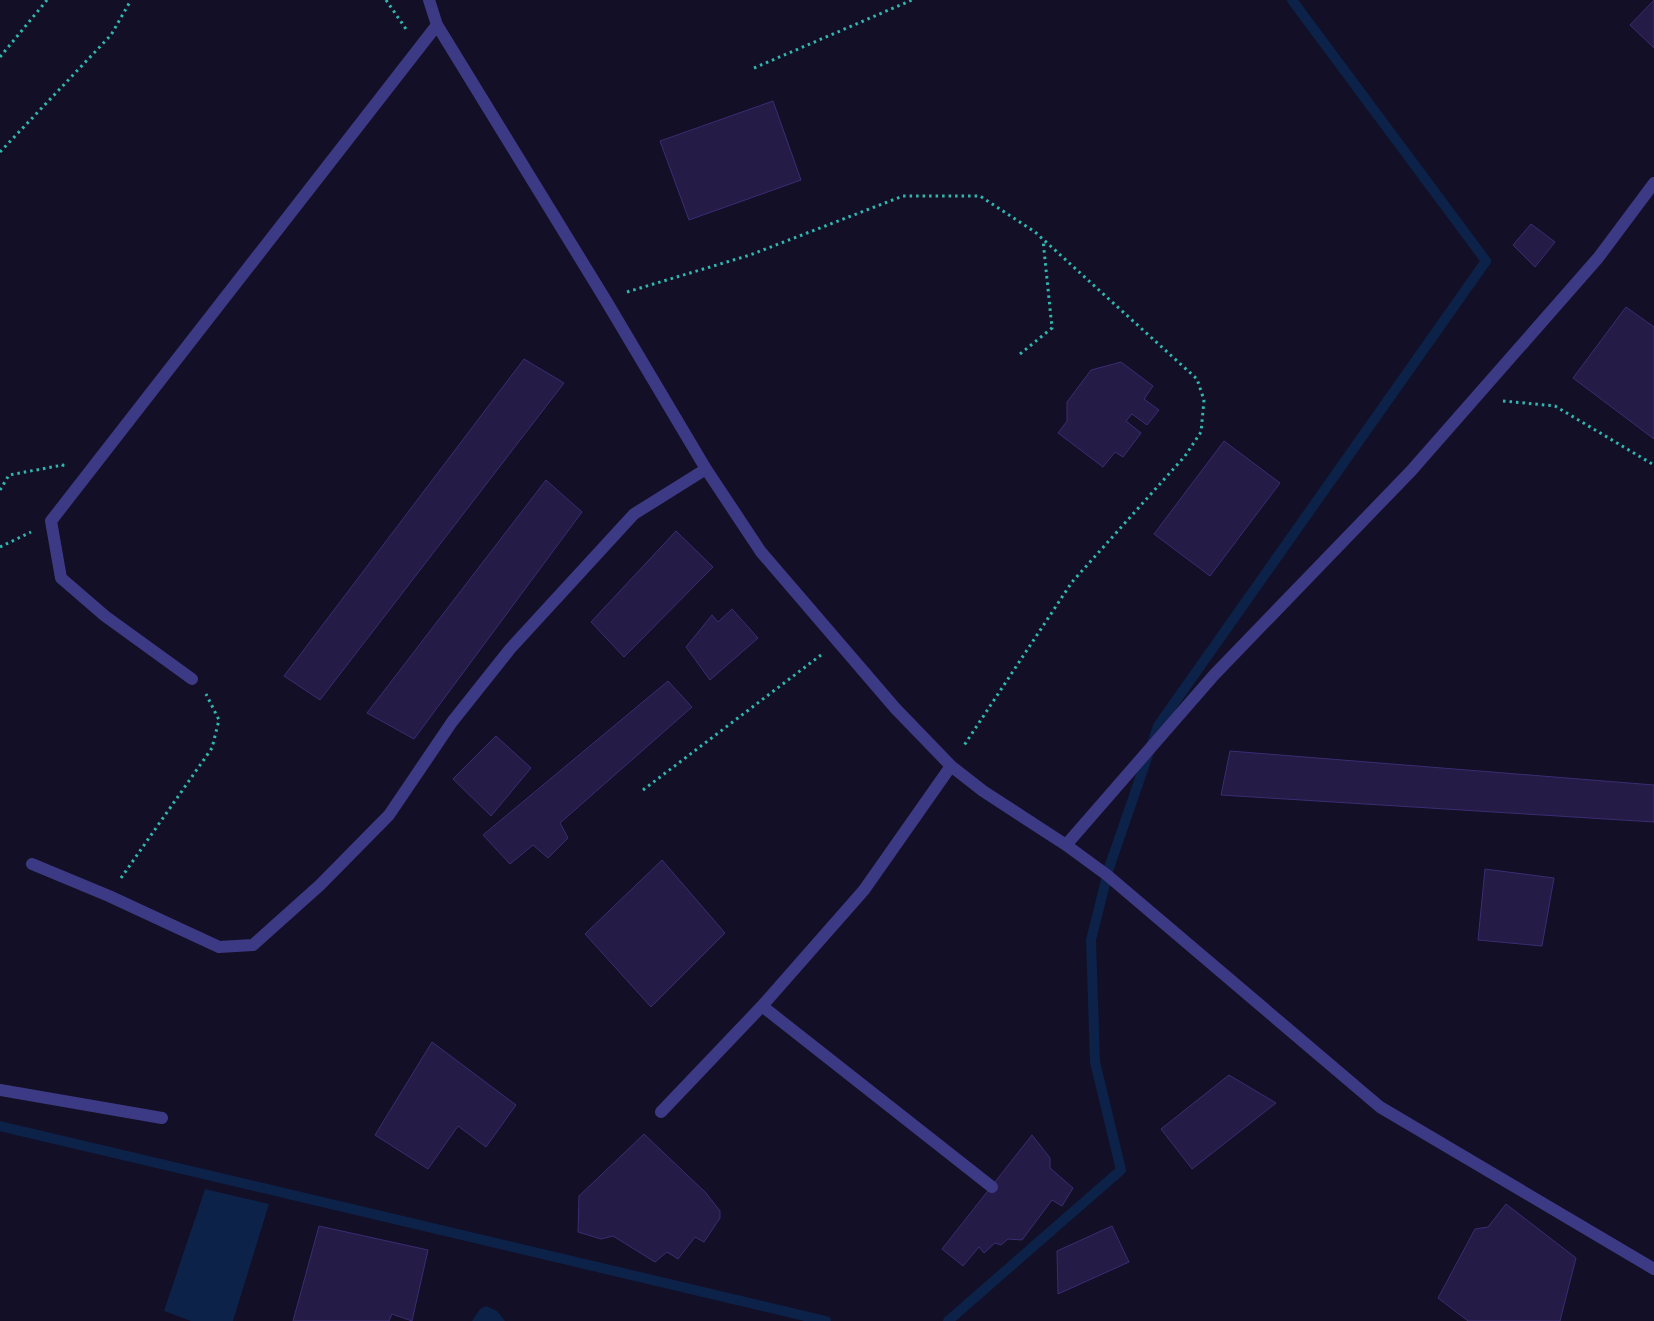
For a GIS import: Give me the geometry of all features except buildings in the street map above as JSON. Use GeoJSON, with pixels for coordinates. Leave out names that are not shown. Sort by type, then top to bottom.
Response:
{"type":"FeatureCollection","features":[{"type":"Feature","properties":{"kind":"street"},"geometry":{"type":"LineString","coordinates":[[429,0],[437,25],[605,299],[706,469],[762,552],[837,642],[951,766],[984,791],[1084,858],[1380,1107],[1654,1270]]}},
{"type":"Feature","properties":{"kind":"street"},"geometry":{"type":"LineString","coordinates":[[192,679],[105,616],[61,578],[51,521],[437,25]]}},
{"type":"Feature","properties":{"kind":"street"},"geometry":{"type":"LineString","coordinates":[[1066,845],[1214,675],[1410,471],[1475,398],[1598,258],[1654,183]]}},
{"type":"Feature","properties":{"kind":"street"},"geometry":{"type":"LineString","coordinates":[[32,864],[109,896],[219,947],[253,946],[320,885],[389,815],[452,722],[510,649],[634,514],[706,469]]}},
{"type":"Feature","properties":{"kind":"street"},"geometry":{"type":"LineString","coordinates":[[661,1112],[762,1006],[864,890],[951,766]]}},
{"type":"Feature","properties":{"kind":"street"},"geometry":{"type":"LineString","coordinates":[[762,1006],[992,1187]]}},
{"type":"Feature","properties":{"kind":"street"},"geometry":{"type":"LineString","coordinates":[[0,1090],[162,1118]]}},
{"type":"Feature","properties":{"kind":"path"},"geometry":{"type":"LineString","coordinates":[[0,57],[47,0]]}},
{"type":"Feature","properties":{"kind":"path"},"geometry":{"type":"LineString","coordinates":[[0,152],[111,35],[131,0]]}},
{"type":"Feature","properties":{"kind":"path"},"geometry":{"type":"LineString","coordinates":[[386,0],[419,48]]}},
{"type":"Feature","properties":{"kind":"path"},"geometry":{"type":"LineString","coordinates":[[754,68],[912,0]]}},
{"type":"Feature","properties":{"kind":"path"},"geometry":{"type":"LineString","coordinates":[[605,299],[750,255],[903,196],[980,196],[1043,239],[1197,379],[1204,400],[1201,432],[1185,456],[1072,582],[951,766]]}},
{"type":"Feature","properties":{"kind":"path"},"geometry":{"type":"LineString","coordinates":[[1020,354],[1052,328],[1043,239]]}},
{"type":"Feature","properties":{"kind":"path"},"geometry":{"type":"LineString","coordinates":[[1475,398],[1555,406],[1654,465]]}},
{"type":"Feature","properties":{"kind":"path"},"geometry":{"type":"LineString","coordinates":[[0,490],[8,475],[63,465],[61,474]]}},
{"type":"Feature","properties":{"kind":"path"},"geometry":{"type":"LineString","coordinates":[[0,547],[51,521]]}},
{"type":"Feature","properties":{"kind":"path"},"geometry":{"type":"LineString","coordinates":[[643,790],[837,642]]}},
{"type":"Feature","properties":{"kind":"path"},"geometry":{"type":"LineString","coordinates":[[109,896],[212,748],[218,720],[210,700],[192,679]]}},
{"type":"Feature","properties":{"kind":"water"},"geometry":{"type":"Polygon","coordinates":[[[205,1189],[269,1204],[233,1321],[191,1321],[164,1311],[205,1189]]]}},
{"type":"Feature","properties":{"kind":"water"},"geometry":{"type":"Polygon","coordinates":[[[486,1306],[497,1311],[505,1321],[472,1321],[480,1309],[486,1306]]]}},
{"type":"Feature","properties":{"kind":"waterway"},"geometry":{"type":"LineString","coordinates":[[948,1321],[1121,1170],[1095,1062],[1091,940],[1109,868],[1158,726],[1486,261],[1292,0]]}},
{"type":"Feature","properties":{"kind":"waterway"},"geometry":{"type":"LineString","coordinates":[[0,1126],[826,1321]]}}]}
